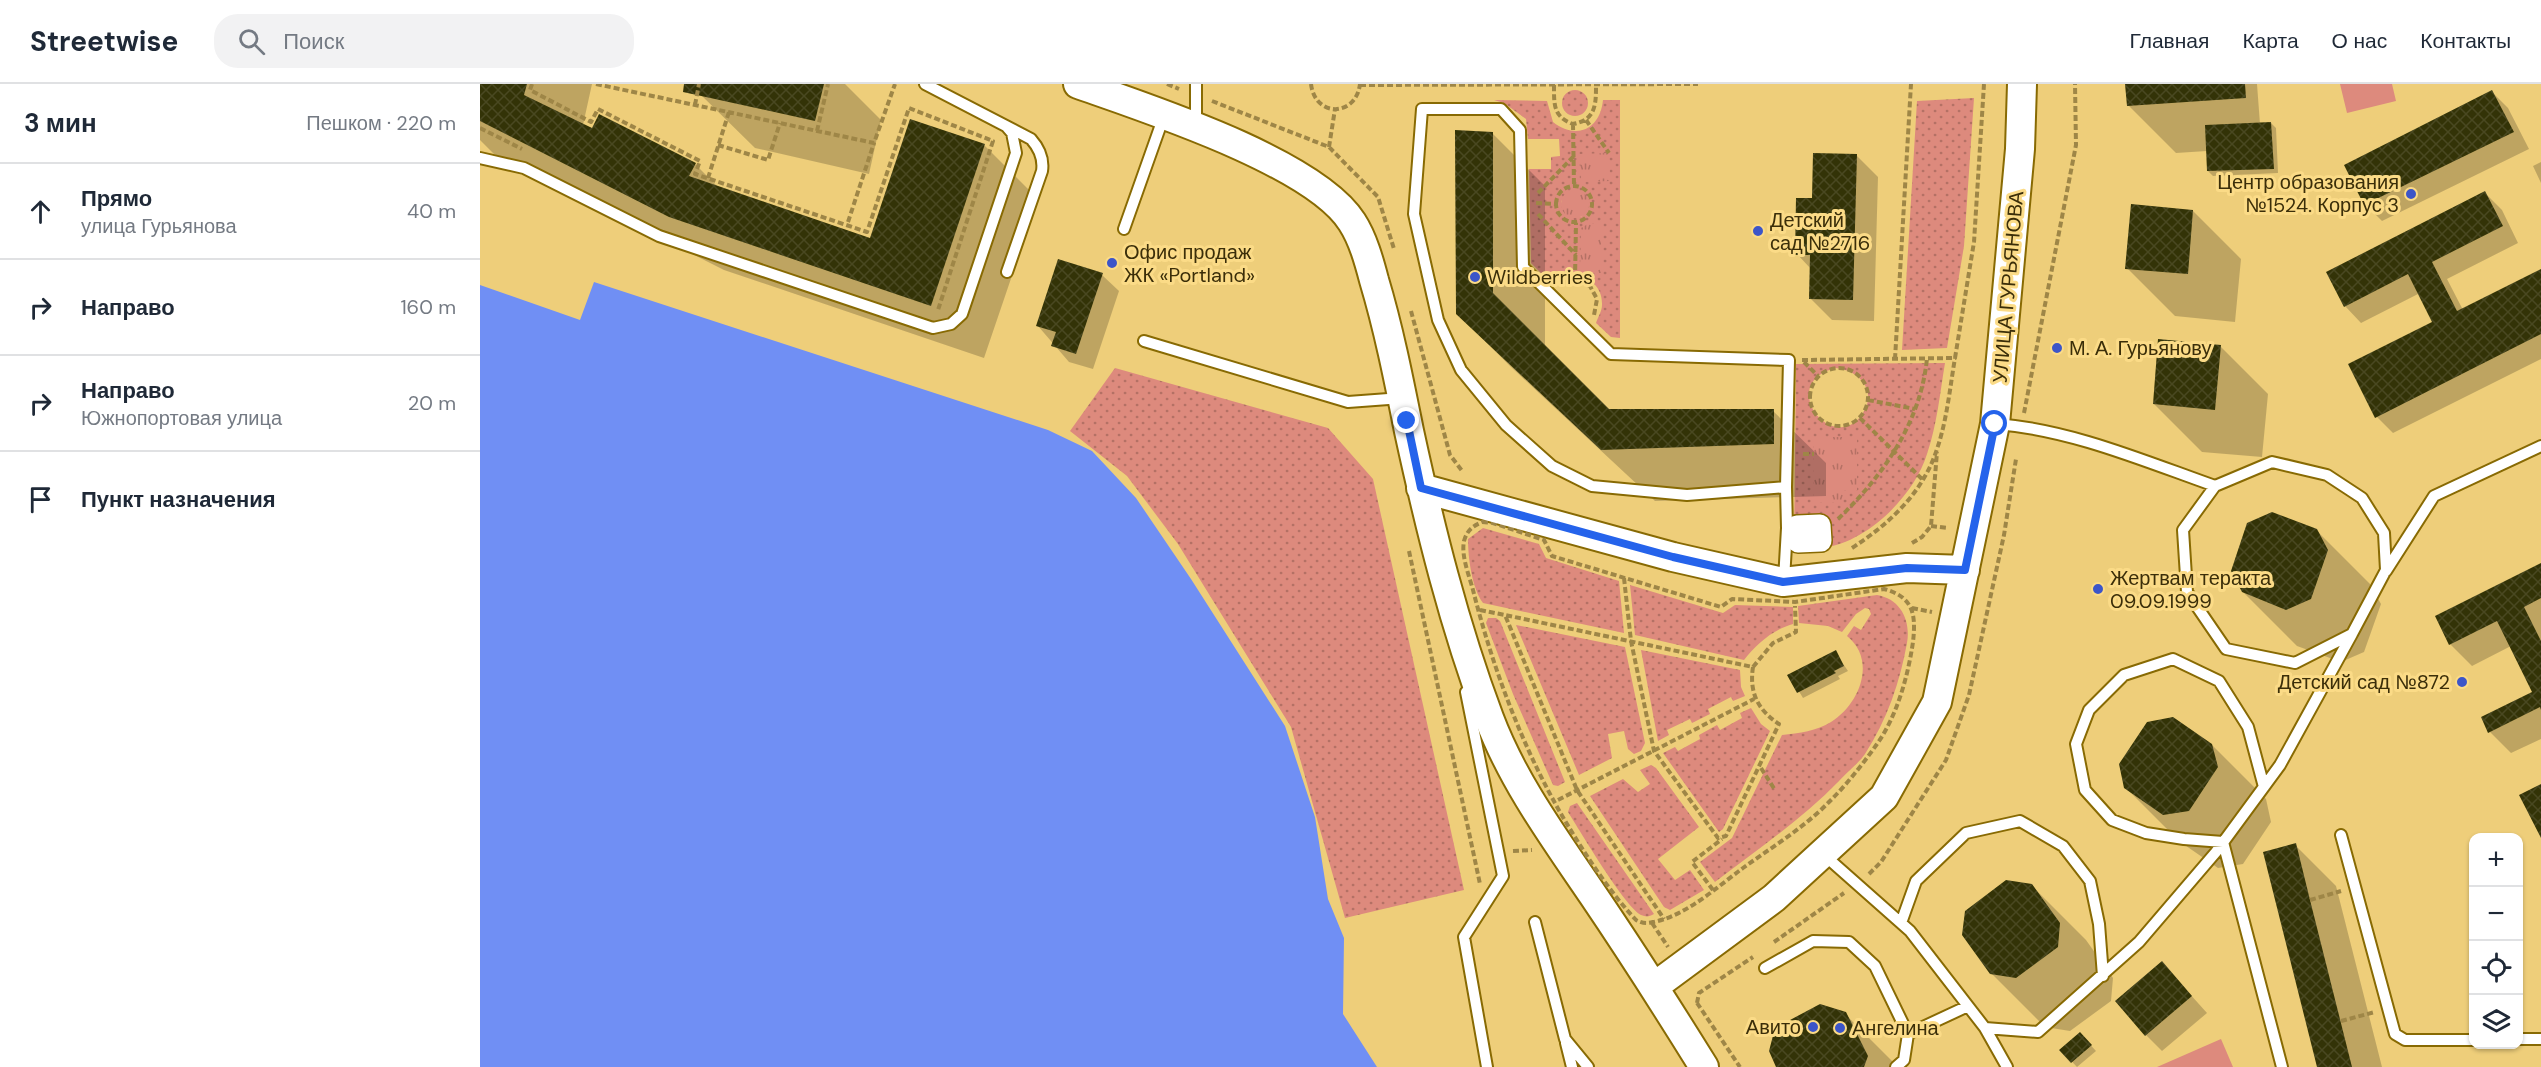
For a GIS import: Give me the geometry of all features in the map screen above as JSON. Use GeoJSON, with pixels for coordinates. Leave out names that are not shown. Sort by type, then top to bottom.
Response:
{"type":"FeatureCollection","features":[{"type":"Feature","properties":{"kind":"main road"},"geometry":{"type":"LineString","coordinates":[[1078,84],[1196,127],[1288,169],[1333,200],[1352,221],[1366,252],[1385,316],[1421,488],[1445,585],[1490,721],[1531,804],[1655,986],[1704,1067]]}},
{"type":"Feature","properties":{"kind":"main road","name":"УЛИЦА ГУРЬЯНОВА"},"geometry":{"type":"LineString","coordinates":[[1655,986],[1774,898],[1884,797],[1937,702],[1995,424],[2020,149],[2022,84]]}},
{"type":"Feature","properties":{"kind":"main road"},"geometry":{"type":"LineString","coordinates":[[1421,488],[1673,557],[1789,594],[1907,568],[1965,570]]}},
{"type":"Feature","properties":{"kind":"lane"},"geometry":{"type":"LineString","coordinates":[[925,84],[1031,139],[1038,146],[1043,164],[1007,272]]}},
{"type":"Feature","properties":{"kind":"lane"},"geometry":{"type":"LineString","coordinates":[[1196,84],[1196,127]]}},
{"type":"Feature","properties":{"kind":"lane"},"geometry":{"type":"LineString","coordinates":[[1786,487],[1687,495],[1592,486],[1552,466],[1506,425],[1461,370],[1438,320],[1414,214],[1422,109],[1501,110],[1520,130],[1523,267],[1611,354],[1789,360],[1786,487],[1789,594]]}},
{"type":"Feature","properties":{"kind":"lane"},"geometry":{"type":"LineString","coordinates":[[1124,229],[1164,115]]}},
{"type":"Feature","properties":{"kind":"lane"},"geometry":{"type":"LineString","coordinates":[[480,158],[524,168],[659,236],[933,328],[951,324],[962,314],[1016,153],[1012,134],[1006,126]]}},
{"type":"Feature","properties":{"kind":"lane"},"geometry":{"type":"LineString","coordinates":[[1144,341],[1348,402],[1402,398]]}},
{"type":"Feature","properties":{"kind":"lane"},"geometry":{"type":"LineString","coordinates":[[1995,424],[2021,426],[2078,438],[2215,486]]}},
{"type":"Feature","properties":{"kind":"lane"},"geometry":{"type":"LineString","coordinates":[[1985,1028],[2038,1032],[2139,942],[2223,842],[2280,765],[2385,573],[2434,496],[2541,446]]}},
{"type":"Feature","properties":{"kind":"lane"},"geometry":{"type":"LineString","coordinates":[[2352,634],[2295,663],[2226,649],[2187,592],[2183,530],[2215,486],[2272,462],[2327,475],[2362,498],[2384,533],[2385,573]]}},
{"type":"Feature","properties":{"kind":"lane"},"geometry":{"type":"LineString","coordinates":[[1445,585],[1503,876],[1464,937],[1487,1067]]}},
{"type":"Feature","properties":{"kind":"lane"},"geometry":{"type":"LineString","coordinates":[[2223,842],[2146,833],[2112,820],[2085,790],[2076,744],[2089,710],[2124,675],[2173,659],[2218,681],[2248,727],[2264,787]]}},
{"type":"Feature","properties":{"kind":"lane"},"geometry":{"type":"LineString","coordinates":[[1902,923],[1916,881],[1966,833],[2020,821],[2062,846],[2090,881],[2099,924],[2103,976]]}},
{"type":"Feature","properties":{"kind":"lane"},"geometry":{"type":"LineString","coordinates":[[2341,835],[2395,1034],[2404,1040],[2469,1040]]}},
{"type":"Feature","properties":{"kind":"lane"},"geometry":{"type":"LineString","coordinates":[[2223,842],[2282,1067]]}},
{"type":"Feature","properties":{"kind":"lane"},"geometry":{"type":"LineString","coordinates":[[1822,854],[1910,931],[1985,1028],[2007,1067]]}},
{"type":"Feature","properties":{"kind":"lane"},"geometry":{"type":"LineString","coordinates":[[1535,922],[1572,1067]]}},
{"type":"Feature","properties":{"kind":"lane"},"geometry":{"type":"LineString","coordinates":[[1765,968],[1813,941],[1849,942],[1875,966],[1908,1034],[1904,1060],[1896,1067]]}},
{"type":"Feature","properties":{"kind":"lane"},"geometry":{"type":"LineString","coordinates":[[1908,1034],[1968,1006]]}},
{"type":"Feature","properties":{"kind":"lane"},"geometry":{"type":"LineString","coordinates":[[1565,1039],[1588,1067]]}},
{"type":"Feature","properties":{"kind":"lane"},"geometry":{"type":"LineString","coordinates":[[2523,1039],[2541,1039]]}},
{"type":"Feature","properties":{"kind":"path"},"geometry":{"type":"LineString","coordinates":[[532,84],[530,90],[591,122],[598,109],[700,161],[695,174],[867,231],[909,108],[993,141],[936,314]]}},
{"type":"Feature","properties":{"kind":"path"},"geometry":{"type":"LineString","coordinates":[[596,84],[874,143]]}},
{"type":"Feature","properties":{"kind":"path"},"geometry":{"type":"LineString","coordinates":[[695,105],[699,84]]}},
{"type":"Feature","properties":{"kind":"path"},"geometry":{"type":"LineString","coordinates":[[817,131],[828,84]]}},
{"type":"Feature","properties":{"kind":"path"},"geometry":{"type":"LineString","coordinates":[[848,222],[895,84]]}},
{"type":"Feature","properties":{"kind":"path"},"geometry":{"type":"LineString","coordinates":[[1311,84],[1314,96],[1330,109],[1351,104],[1358,96],[1360,84],[1698,84]]}},
{"type":"Feature","properties":{"kind":"path"},"geometry":{"type":"LineString","coordinates":[[1895,359],[1911,84]]}},
{"type":"Feature","properties":{"kind":"path"},"geometry":{"type":"LineString","coordinates":[[1910,544],[1922,537],[1931,526],[1938,448],[1974,242],[1984,84]]}},
{"type":"Feature","properties":{"kind":"path"},"geometry":{"type":"LineString","coordinates":[[1554,85],[1556,111],[1560,117],[1573,124],[1586,120],[1595,110],[1596,85]]}},
{"type":"Feature","properties":{"kind":"path"},"geometry":{"type":"LineString","coordinates":[[1329,147],[1335,109]]}},
{"type":"Feature","properties":{"kind":"path"},"geometry":{"type":"LineString","coordinates":[[708,178],[729,112]]}},
{"type":"Feature","properties":{"kind":"path"},"geometry":{"type":"LineString","coordinates":[[1586,120],[1609,153]]}},
{"type":"Feature","properties":{"kind":"path"},"geometry":{"type":"LineString","coordinates":[[718,145],[768,160],[780,123]]}},
{"type":"Feature","properties":{"kind":"path"},"geometry":{"type":"LineString","coordinates":[[1573,124],[1574,186]]}},
{"type":"Feature","properties":{"kind":"path"},"geometry":{"type":"LineString","coordinates":[[480,128],[531,154]]}},
{"type":"Feature","properties":{"kind":"path"},"geometry":{"type":"LineString","coordinates":[[1574,156],[1528,203],[1576,255]]}},
{"type":"Feature","properties":{"kind":"path"},"geometry":{"type":"LineString","coordinates":[[1574,186],[1587,191],[1593,202],[1591,213],[1582,221],[1576,222],[1564,220],[1556,204],[1561,192],[1574,186]]}},
{"type":"Feature","properties":{"kind":"path"},"geometry":{"type":"LineString","coordinates":[[1575,279],[1576,222]]}},
{"type":"Feature","properties":{"kind":"path"},"geometry":{"type":"LineString","coordinates":[[1551,294],[1562,284],[1575,279],[1590,286],[1597,299],[1594,314],[1585,328]]}},
{"type":"Feature","properties":{"kind":"path"},"geometry":{"type":"LineString","coordinates":[[1820,525],[1832,524],[1863,495],[1895,452],[1924,384],[1927,358]]}},
{"type":"Feature","properties":{"kind":"path"},"geometry":{"type":"LineString","coordinates":[[1789,360],[1955,358]]}},
{"type":"Feature","properties":{"kind":"path"},"geometry":{"type":"LineString","coordinates":[[1802,360],[1818,376]]}},
{"type":"Feature","properties":{"kind":"path"},"geometry":{"type":"LineString","coordinates":[[1847,369],[1856,373],[1863,381],[1867,389],[1868,400],[1860,418],[1852,424],[1834,426],[1817,418],[1812,410],[1810,392],[1818,376],[1827,370],[1847,369]]}},
{"type":"Feature","properties":{"kind":"path"},"geometry":{"type":"LineString","coordinates":[[1868,400],[1915,409]]}},
{"type":"Feature","properties":{"kind":"path"},"geometry":{"type":"LineString","coordinates":[[1860,418],[1923,480]]}},
{"type":"Feature","properties":{"kind":"path"},"geometry":{"type":"LineString","coordinates":[[1854,552],[1842,553],[1876,532],[1899,511],[1923,480],[1938,448]]}},
{"type":"Feature","properties":{"kind":"path"},"geometry":{"type":"LineString","coordinates":[[1482,522],[1493,523],[1544,540],[1552,556],[1721,607],[1732,599],[1795,602],[1884,590],[1903,598],[1912,608],[1916,620],[1911,656],[1896,709],[1878,743],[1829,802],[1791,834],[1713,890],[1664,919],[1644,923],[1636,920],[1623,907],[1591,862],[1555,802],[1515,717],[1492,656],[1478,610],[1465,561],[1464,543],[1468,531],[1482,522]]}},
{"type":"Feature","properties":{"kind":"path"},"geometry":{"type":"LineString","coordinates":[[1407,544],[1476,874],[1487,902]]}},
{"type":"Feature","properties":{"kind":"path"},"geometry":{"type":"LineString","coordinates":[[1624,578],[1631,641],[1654,751],[1718,838],[1722,839]]}},
{"type":"Feature","properties":{"kind":"path"},"geometry":{"type":"LineString","coordinates":[[1713,890],[1692,862],[1722,839],[1760,767],[1779,724],[1766,715],[1754,699],[1751,681],[1753,667],[1773,643],[1796,632],[1789,594]]}},
{"type":"Feature","properties":{"kind":"path"},"geometry":{"type":"LineString","coordinates":[[1478,610],[1753,667]]}},
{"type":"Feature","properties":{"kind":"path"},"geometry":{"type":"LineString","coordinates":[[1505,615],[1577,790],[1664,919]]}},
{"type":"Feature","properties":{"kind":"path"},"geometry":{"type":"LineString","coordinates":[[1555,802],[1754,699]]}},
{"type":"Feature","properties":{"kind":"path"},"geometry":{"type":"LineString","coordinates":[[1760,767],[1775,790]]}},
{"type":"Feature","properties":{"kind":"path"},"geometry":{"type":"LineString","coordinates":[[2310,900],[2355,887]]}},
{"type":"Feature","properties":{"kind":"path"},"geometry":{"type":"LineString","coordinates":[[2341,1021],[2387,1009]]}},
{"type":"Feature","properties":{"kind":"green space"},"geometry":{"type":"Polygon","coordinates":[[[2340,84],[2392,84],[2396,101],[2347,113],[2340,84]]]}},
{"type":"Feature","properties":{"kind":"green space"},"geometry":{"type":"Polygon","coordinates":[[[1575,90],[1584,94],[1588,103],[1584,112],[1575,116],[1566,112],[1562,103],[1566,94],[1575,90]]]}},
{"type":"Feature","properties":{"kind":"green space"},"geometry":{"type":"Polygon","coordinates":[[[1974,98],[1964,246],[1947,348],[1902,350],[1917,101],[1974,98]]]}},
{"type":"Feature","properties":{"kind":"green space"},"geometry":{"type":"Polygon","coordinates":[[[1494,100],[1547,101],[1553,122],[1578,131],[1586,129],[1597,119],[1603,100],[1620,100],[1620,338],[1611,337],[1596,323],[1602,305],[1601,295],[1592,282],[1569,278],[1554,286],[1531,263],[1529,169],[1551,169],[1551,157],[1560,156],[1559,139],[1528,139],[1526,119],[1504,103],[1494,100]],[[1578,191],[1561,201],[1564,213],[1581,217],[1587,210],[1586,196],[1578,191]],[[1601,224],[1580,272],[1581,273],[1601,273],[1601,224]]]}},
{"type":"Feature","properties":{"kind":"green space"},"geometry":{"type":"Polygon","coordinates":[[[1609,153],[1610,181],[1581,182],[1580,154],[1609,153]]]}},
{"type":"Feature","properties":{"kind":"green space"},"geometry":{"type":"Polygon","coordinates":[[[1575,190],[1585,194],[1589,204],[1585,214],[1575,218],[1565,214],[1561,204],[1565,194],[1575,190]]]}},
{"type":"Feature","properties":{"kind":"green space"},"geometry":{"type":"Polygon","coordinates":[[[1588,224],[1601,224],[1601,273],[1580,273],[1581,228],[1588,224]]]}},
{"type":"Feature","properties":{"kind":"green space"},"geometry":{"type":"Polygon","coordinates":[[[1945,363],[1938,409],[1927,454],[1911,486],[1900,501],[1872,527],[1856,537],[1819,549],[1794,548],[1796,364],[1945,363]],[[1836,368],[1818,376],[1810,388],[1810,401],[1815,413],[1825,422],[1838,427],[1851,425],[1863,413],[1868,397],[1867,389],[1858,377],[1836,368]]]}},
{"type":"Feature","properties":{"kind":"green space"},"geometry":{"type":"Polygon","coordinates":[[[1115,368],[1328,428],[1373,479],[1464,890],[1345,918],[1291,727],[1178,544],[1127,476],[1070,431],[1115,368]]]}},
{"type":"Feature","properties":{"kind":"green space"},"geometry":{"type":"Polygon","coordinates":[[[1814,437],[1857,437],[1857,490],[1843,490],[1843,502],[1814,502],[1814,437]]]}},
{"type":"Feature","properties":{"kind":"green space"},"geometry":{"type":"Polygon","coordinates":[[[1483,528],[1539,544],[1546,558],[1619,581],[1624,633],[1483,603],[1471,572],[1468,539],[1483,528]]]}},
{"type":"Feature","properties":{"kind":"green space"},"geometry":{"type":"Polygon","coordinates":[[[1630,585],[1723,613],[1735,605],[1793,607],[1793,624],[1766,638],[1744,660],[1635,635],[1630,585]]]}},
{"type":"Feature","properties":{"kind":"green space"},"geometry":{"type":"Polygon","coordinates":[[[1877,595],[1885,597],[1898,606],[1906,619],[1908,635],[1896,686],[1873,741],[1859,761],[1825,795],[1779,834],[1715,882],[1700,862],[1732,838],[1782,735],[1814,730],[1831,722],[1850,704],[1861,681],[1863,669],[1861,657],[1856,646],[1847,636],[1854,626],[1861,630],[1871,614],[1869,609],[1865,608],[1856,614],[1842,632],[1828,626],[1799,623],[1798,606],[1877,595]]]}},
{"type":"Feature","properties":{"kind":"green space"},"geometry":{"type":"Polygon","coordinates":[[[1488,618],[1496,618],[1500,621],[1565,782],[1558,786],[1553,785],[1513,694],[1486,623],[1488,618]]]}},
{"type":"Feature","properties":{"kind":"green space"},"geometry":{"type":"Polygon","coordinates":[[[1516,625],[1625,647],[1645,743],[1641,751],[1634,754],[1628,749],[1624,731],[1608,734],[1612,758],[1579,775],[1516,625]]]}},
{"type":"Feature","properties":{"kind":"green space"},"geometry":{"type":"Polygon","coordinates":[[[1641,650],[1740,670],[1741,687],[1745,696],[1733,701],[1731,697],[1708,709],[1710,714],[1692,723],[1690,719],[1667,730],[1669,735],[1658,741],[1641,650]]]}},
{"type":"Feature","properties":{"kind":"green space"},"geometry":{"type":"Polygon","coordinates":[[[1751,708],[1761,724],[1770,731],[1723,829],[1719,832],[1663,753],[1675,747],[1678,751],[1700,739],[1699,735],[1717,725],[1720,730],[1742,718],[1740,713],[1751,708]]]}},
{"type":"Feature","properties":{"kind":"green space"},"geometry":{"type":"Polygon","coordinates":[[[1651,765],[1656,768],[1699,827],[1658,859],[1675,880],[1690,870],[1704,890],[1670,910],[1664,907],[1590,796],[1623,779],[1638,792],[1650,784],[1640,770],[1651,765]]]}},
{"type":"Feature","properties":{"kind":"green space"},"geometry":{"type":"Polygon","coordinates":[[[1577,803],[1654,914],[1641,915],[1614,884],[1568,812],[1570,806],[1577,803]]]}},
{"type":"Feature","properties":{"kind":"green space"},"geometry":{"type":"Polygon","coordinates":[[[2221,1039],[2233,1067],[2157,1067],[2221,1039]]]}},
{"type":"Feature","properties":{"kind":"water"},"geometry":{"type":"Polygon","coordinates":[[[594,282],[1048,430],[1092,451],[1136,498],[1285,726],[1315,817],[1328,899],[1344,938],[1343,1014],[1377,1067],[480,1067],[480,285],[580,320],[594,282]]]}},
{"type":"Feature","properties":{"kind":"building"},"geometry":{"type":"Polygon","coordinates":[[[480,84],[527,84],[524,95],[592,128],[599,114],[696,163],[689,176],[870,238],[910,119],[985,144],[931,306],[669,217],[480,121],[480,84]]]}},
{"type":"Feature","properties":{"kind":"building"},"geometry":{"type":"Polygon","coordinates":[[[684,84],[824,84],[815,121],[683,92],[684,84]]]}},
{"type":"Feature","properties":{"kind":"building"},"geometry":{"type":"Polygon","coordinates":[[[2125,84],[2245,84],[2246,98],[2127,106],[2125,84]]]}},
{"type":"Feature","properties":{"kind":"building"},"geometry":{"type":"Polygon","coordinates":[[[2492,90],[2514,132],[2364,205],[2344,165],[2492,90]]]}},
{"type":"Feature","properties":{"kind":"building"},"geometry":{"type":"Polygon","coordinates":[[[2271,122],[2274,169],[2207,171],[2205,125],[2271,122]]]}},
{"type":"Feature","properties":{"kind":"building"},"geometry":{"type":"Polygon","coordinates":[[[1455,130],[1493,132],[1493,293],[1609,409],[1774,409],[1774,444],[1601,450],[1456,314],[1455,130]]]}},
{"type":"Feature","properties":{"kind":"building"},"geometry":{"type":"Polygon","coordinates":[[[1813,153],[1857,154],[1853,300],[1809,299],[1810,255],[1795,255],[1796,198],[1812,198],[1813,153]]]}},
{"type":"Feature","properties":{"kind":"building"},"geometry":{"type":"Polygon","coordinates":[[[2485,191],[2503,226],[2432,262],[2457,311],[2541,269],[2541,334],[2375,418],[2348,364],[2432,322],[2408,274],[2344,307],[2326,272],[2485,191]]]}},
{"type":"Feature","properties":{"kind":"building"},"geometry":{"type":"Polygon","coordinates":[[[2131,204],[2193,210],[2188,274],[2125,269],[2131,204]]]}},
{"type":"Feature","properties":{"kind":"building"},"geometry":{"type":"Polygon","coordinates":[[[1058,259],[1103,273],[1076,354],[1051,346],[1056,332],[1036,326],[1058,259]]]}},
{"type":"Feature","properties":{"kind":"building"},"geometry":{"type":"Polygon","coordinates":[[[2158,339],[2221,345],[2215,410],[2153,404],[2158,339]]]}},
{"type":"Feature","properties":{"kind":"building"},"geometry":{"type":"Polygon","coordinates":[[[2272,512],[2317,529],[2328,550],[2311,599],[2286,610],[2242,592],[2231,571],[2247,523],[2272,512]]]}},
{"type":"Feature","properties":{"kind":"building"},"geometry":{"type":"Polygon","coordinates":[[[2541,563],[2541,598],[2524,607],[2541,641],[2541,710],[2540,707],[2488,733],[2481,717],[2532,692],[2497,621],[2449,645],[2435,616],[2541,563]]]}},
{"type":"Feature","properties":{"kind":"building"},"geometry":{"type":"Polygon","coordinates":[[[1836,650],[1844,666],[1834,671],[1836,673],[1797,693],[1787,675],[1836,650]]]}},
{"type":"Feature","properties":{"kind":"building"},"geometry":{"type":"Polygon","coordinates":[[[2173,717],[2212,744],[2218,767],[2189,811],[2163,815],[2124,788],[2119,764],[2147,722],[2173,717]]]}},
{"type":"Feature","properties":{"kind":"building"},"geometry":{"type":"Polygon","coordinates":[[[2541,784],[2541,838],[2519,795],[2541,784]]]}},
{"type":"Feature","properties":{"kind":"building"},"geometry":{"type":"Polygon","coordinates":[[[2296,843],[2352,1067],[2317,1067],[2263,852],[2296,843]]]}},
{"type":"Feature","properties":{"kind":"building"},"geometry":{"type":"Polygon","coordinates":[[[2006,880],[2032,884],[2060,923],[2058,947],[2016,978],[1990,974],[1962,935],[1965,911],[2006,880]]]}},
{"type":"Feature","properties":{"kind":"building"},"geometry":{"type":"Polygon","coordinates":[[[2162,961],[2192,996],[2145,1036],[2115,1001],[2162,961]]]}},
{"type":"Feature","properties":{"kind":"building"},"geometry":{"type":"Polygon","coordinates":[[[1820,1004],[1846,1012],[1868,1056],[1864,1067],[1776,1067],[1769,1051],[1775,1028],[1820,1004]]]}},
{"type":"Feature","properties":{"kind":"building"},"geometry":{"type":"Polygon","coordinates":[[[2080,1032],[2092,1045],[2071,1063],[2059,1050],[2080,1032]]]}},
{"type":"Feature","properties":{"kind":"place","name":"Центр образования №1524. Корпус 3"},"geometry":{"type":"Point","coordinates":[2411,194]}},
{"type":"Feature","properties":{"kind":"place","name":"Детский сад №2716"},"geometry":{"type":"Point","coordinates":[1758,231]}},
{"type":"Feature","properties":{"kind":"place","name":"Офис продаж ЖК «Portland»"},"geometry":{"type":"Point","coordinates":[1112,263]}},
{"type":"Feature","properties":{"kind":"place","name":"Wildberries"},"geometry":{"type":"Point","coordinates":[1475,277]}},
{"type":"Feature","properties":{"kind":"place","name":"М. А. Гурьянову"},"geometry":{"type":"Point","coordinates":[2057,348]}},
{"type":"Feature","properties":{"kind":"place","name":"Жертвам теракта 09.09.1999"},"geometry":{"type":"Point","coordinates":[2098,589]}},
{"type":"Feature","properties":{"kind":"place","name":"Детский сад №872"},"geometry":{"type":"Point","coordinates":[2462,682]}},
{"type":"Feature","properties":{"kind":"place","name":"Авито"},"geometry":{"type":"Point","coordinates":[1813,1027]}},
{"type":"Feature","properties":{"kind":"place","name":"Ангелина"},"geometry":{"type":"Point","coordinates":[1840,1028]}},
{"type":"Feature","properties":{"kind":"route"},"geometry":{"type":"LineString","coordinates":[[1407,421],[1421,488],[1673,557],[1783,582],[1907,568],[1965,570],[1995,424]]}}]}
